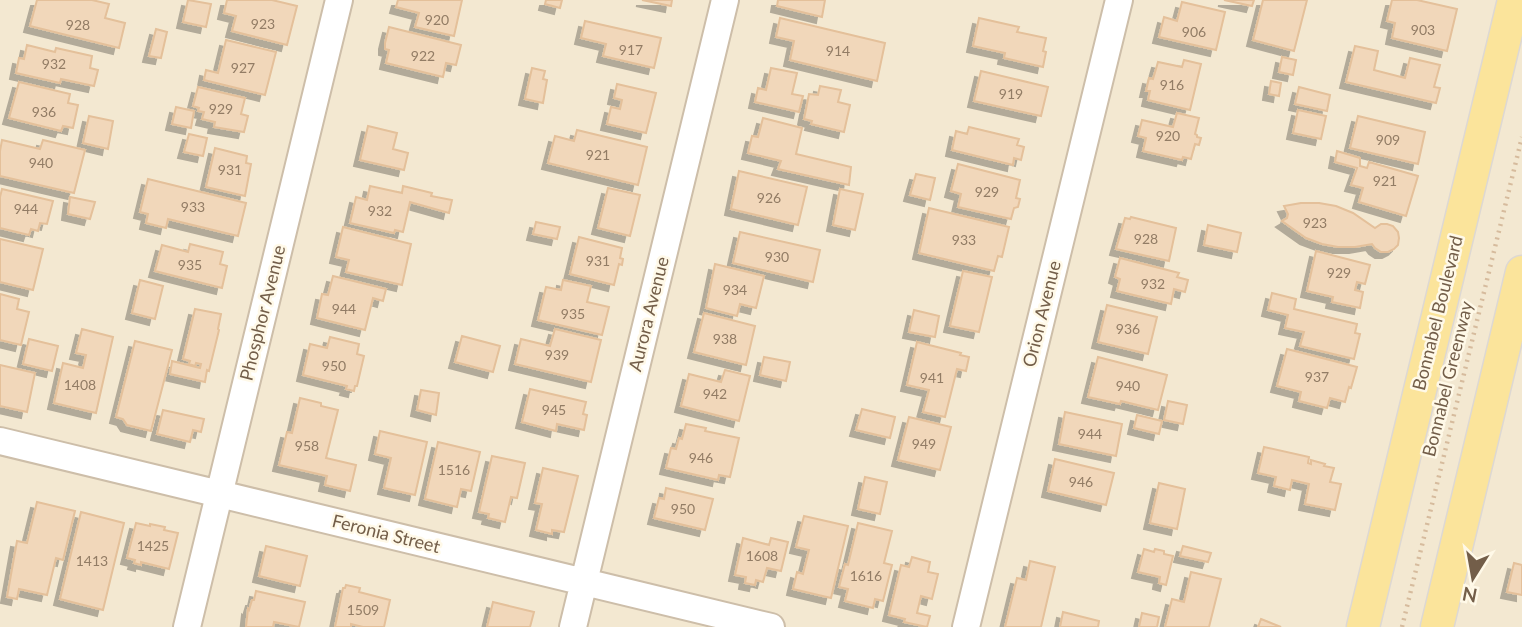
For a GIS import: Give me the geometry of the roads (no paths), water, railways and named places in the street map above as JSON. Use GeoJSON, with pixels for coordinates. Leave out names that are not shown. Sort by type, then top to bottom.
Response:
{"type":"FeatureCollection","features":[{"type":"Feature","properties":{"kind":"main road","name":"Bonnabel Boulevard"},"geometry":{"type":"LineString","coordinates":[[1363,627],[1514,0]]}},
{"type":"Feature","properties":{"kind":"main road"},"geometry":{"type":"LineString","coordinates":[[1437,627],[1522,272]]}},
{"type":"Feature","properties":{"kind":"street","name":"Phosphor Avenue"},"geometry":{"type":"LineString","coordinates":[[187,627],[339,0]]}},
{"type":"Feature","properties":{"kind":"street","name":"Aurora Avenue"},"geometry":{"type":"LineString","coordinates":[[573,627],[726,0]]}},
{"type":"Feature","properties":{"kind":"street","name":"Orion Avenue"},"geometry":{"type":"LineString","coordinates":[[966,627],[1119,0]]}},
{"type":"Feature","properties":{"kind":"street","name":"Feronia Street"},"geometry":{"type":"LineString","coordinates":[[0,441],[771,627]]}}]}
